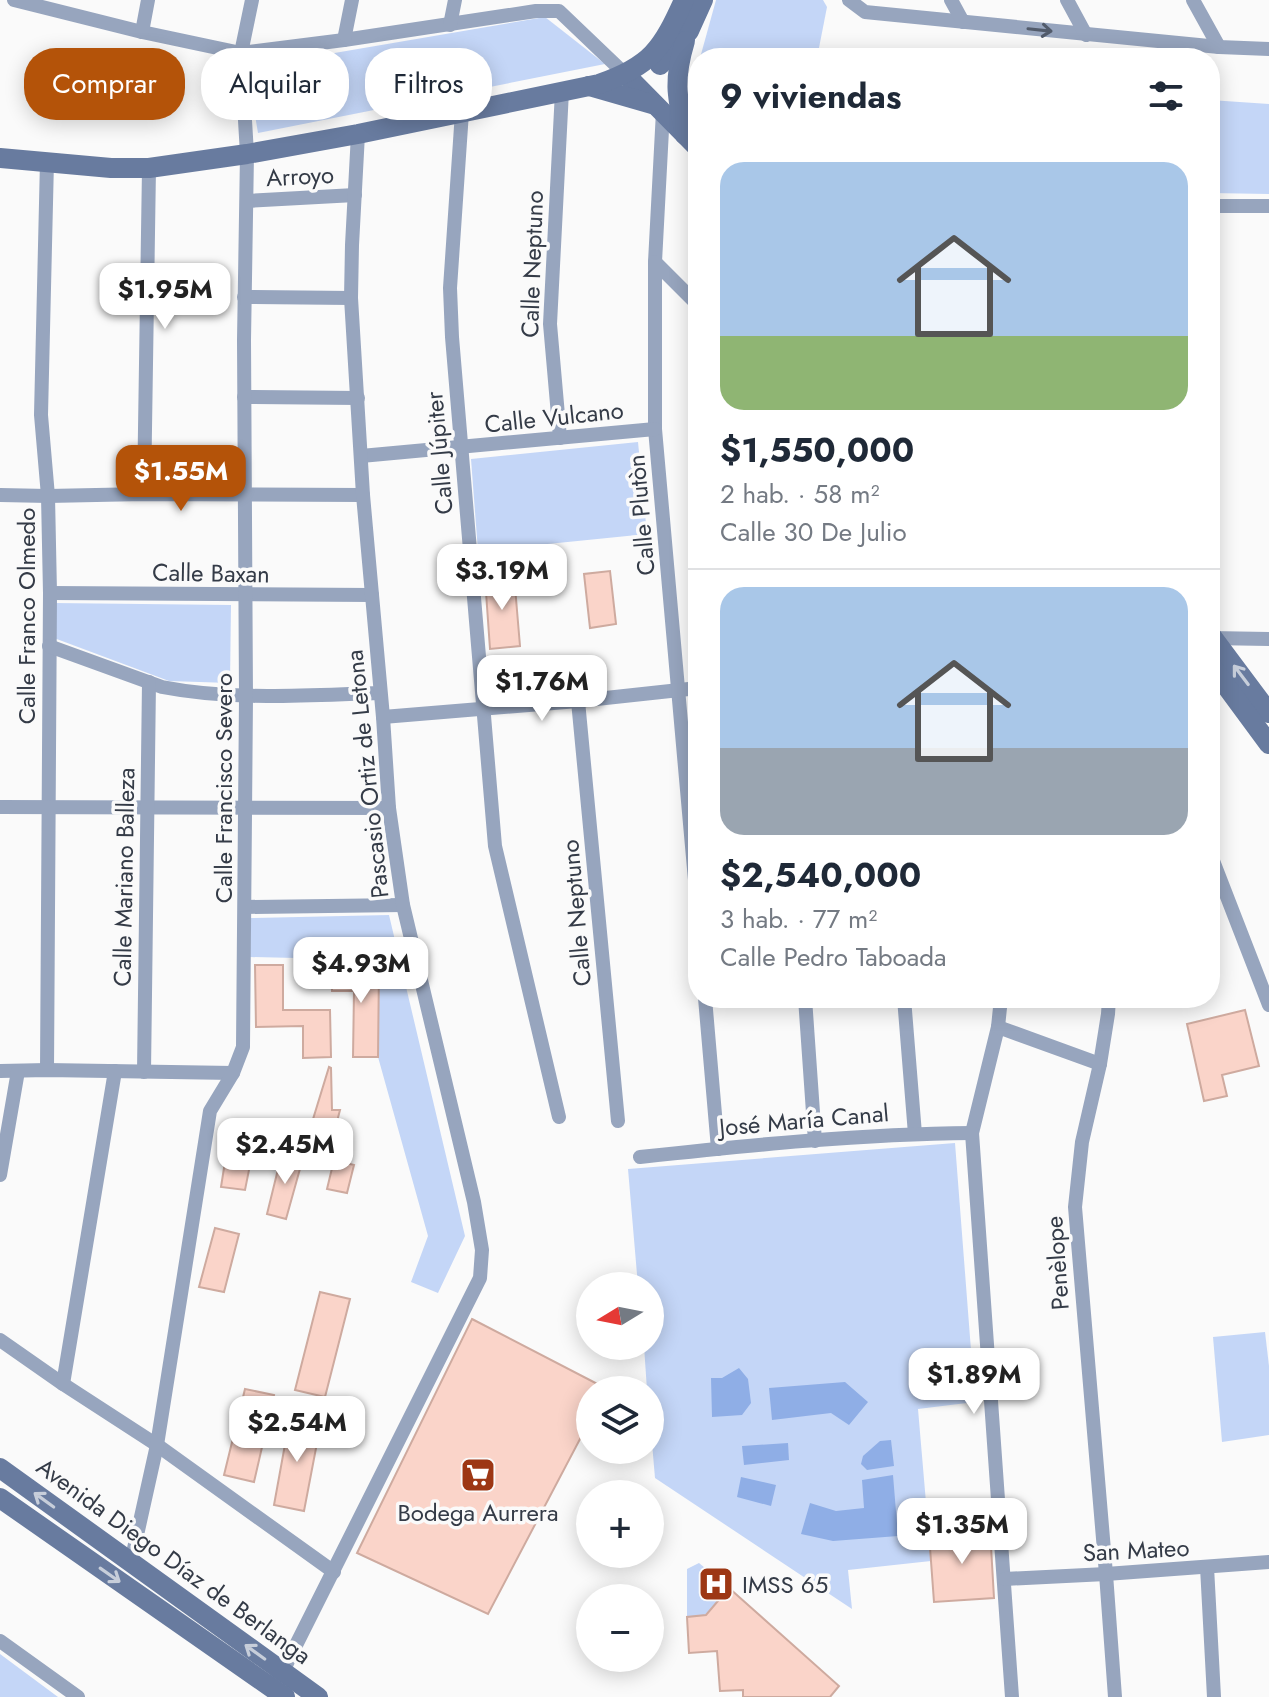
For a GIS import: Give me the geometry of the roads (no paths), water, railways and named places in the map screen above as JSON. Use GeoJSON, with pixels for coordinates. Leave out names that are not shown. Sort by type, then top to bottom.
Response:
{"type":"FeatureCollection","features":[{"type":"Feature","properties":{"kind":"street"},"geometry":{"type":"LineString","coordinates":[[14,0],[41,3],[142,32],[217,48]]}},
{"type":"Feature","properties":{"kind":"street"},"geometry":{"type":"LineString","coordinates":[[142,32],[148,0]]}},
{"type":"Feature","properties":{"kind":"street","name":"Calle Francisco Severo"},"geometry":{"type":"LineString","coordinates":[[242,48],[252,0]]}},
{"type":"Feature","properties":{"kind":"street"},"geometry":{"type":"LineString","coordinates":[[344,40],[352,0]]}},
{"type":"Feature","properties":{"kind":"street"},"geometry":{"type":"LineString","coordinates":[[450,25],[455,0]]}},
{"type":"Feature","properties":{"kind":"street"},"geometry":{"type":"LineString","coordinates":[[637,78],[665,39],[684,0]]}},
{"type":"Feature","properties":{"kind":"street"},"geometry":{"type":"LineString","coordinates":[[688,125],[676,84],[689,31],[703,0]]}},
{"type":"Feature","properties":{"kind":"street"},"geometry":{"type":"LineString","coordinates":[[849,0],[865,12],[1086,35],[1269,49]]}},
{"type":"Feature","properties":{"kind":"street"},"geometry":{"type":"LineString","coordinates":[[951,0],[963,22]]}},
{"type":"Feature","properties":{"kind":"street"},"geometry":{"type":"LineString","coordinates":[[1067,0],[1086,35]]}},
{"type":"Feature","properties":{"kind":"street"},"geometry":{"type":"LineString","coordinates":[[1193,0],[1219,47]]}},
{"type":"Feature","properties":{"kind":"street"},"geometry":{"type":"LineString","coordinates":[[281,48],[450,25],[560,6],[637,78],[660,109],[688,137]]}},
{"type":"Feature","properties":{"kind":"street"},"geometry":{"type":"LineString","coordinates":[[492,106],[637,78],[689,31]]}},
{"type":"Feature","properties":{"kind":"street"},"geometry":{"type":"LineString","coordinates":[[594,85],[660,109]]}},
{"type":"Feature","properties":{"kind":"street","name":"Calle Neptuno"},"geometry":{"type":"LineString","coordinates":[[560,438],[550,324],[562,91]]}},
{"type":"Feature","properties":{"kind":"street","name":"Calle Plutòn"},"geometry":{"type":"LineString","coordinates":[[660,109],[655,262],[655,429],[688,796]]}},
{"type":"Feature","properties":{"kind":"street","name":"Calle Francisco Severo"},"geometry":{"type":"LineString","coordinates":[[131,1562],[157,1445],[210,1111],[233,1073],[243,1047],[245,120]]}},
{"type":"Feature","properties":{"kind":"street"},"geometry":{"type":"LineString","coordinates":[[0,158],[111,168],[149,168],[247,154],[424,120]]}},
{"type":"Feature","properties":{"kind":"street","name":"Calle Júpiter"},"geometry":{"type":"LineString","coordinates":[[461,120],[450,288],[455,382],[495,846],[559,1117]]}},
{"type":"Feature","properties":{"kind":"street","name":"Pascasio Ortiz de Letona"},"geometry":{"type":"LineString","coordinates":[[279,1685],[480,1278],[482,1250],[474,1202],[403,905],[389,808],[363,495],[351,298],[358,134]]}},
{"type":"Feature","properties":{"kind":"street","name":"Calle Franco Olmedo"},"geometry":{"type":"LineString","coordinates":[[47,161],[41,415],[48,496],[50,593],[47,1070]]}},
{"type":"Feature","properties":{"kind":"street"},"geometry":{"type":"LineString","coordinates":[[144,494],[149,168]]}},
{"type":"Feature","properties":{"kind":"street","name":"Arroyo"},"geometry":{"type":"LineString","coordinates":[[247,201],[355,195]]}},
{"type":"Feature","properties":{"kind":"street"},"geometry":{"type":"LineString","coordinates":[[1220,206],[1269,206]]}},
{"type":"Feature","properties":{"kind":"street"},"geometry":{"type":"LineString","coordinates":[[655,262],[688,295]]}},
{"type":"Feature","properties":{"kind":"street"},"geometry":{"type":"LineString","coordinates":[[244,297],[351,298]]}},
{"type":"Feature","properties":{"kind":"street"},"geometry":{"type":"LineString","coordinates":[[244,397],[358,398]]}},
{"type":"Feature","properties":{"kind":"street","name":"Calle Vulcano"},"geometry":{"type":"LineString","coordinates":[[361,456],[655,429]]}},
{"type":"Feature","properties":{"kind":"street"},"geometry":{"type":"LineString","coordinates":[[0,495],[363,495]]}},
{"type":"Feature","properties":{"kind":"street","name":"Calle Baxan"},"geometry":{"type":"LineString","coordinates":[[50,593],[372,595]]}},
{"type":"Feature","properties":{"kind":"street"},"geometry":{"type":"LineString","coordinates":[[1220,637],[1269,639]]}},
{"type":"Feature","properties":{"kind":"street"},"geometry":{"type":"LineString","coordinates":[[49,646],[181,691],[246,697],[380,693]]}},
{"type":"Feature","properties":{"kind":"street"},"geometry":{"type":"LineString","coordinates":[[1220,649],[1269,713]]}},
{"type":"Feature","properties":{"kind":"street"},"geometry":{"type":"LineString","coordinates":[[1220,678],[1269,744]]}},
{"type":"Feature","properties":{"kind":"street","name":"Calle Mariano Balleza"},"geometry":{"type":"LineString","coordinates":[[144,1072],[149,682]]}},
{"type":"Feature","properties":{"kind":"street"},"geometry":{"type":"LineString","coordinates":[[383,717],[688,689]]}},
{"type":"Feature","properties":{"kind":"street","name":"Calle Neptuno"},"geometry":{"type":"LineString","coordinates":[[578,701],[618,1121]]}},
{"type":"Feature","properties":{"kind":"street"},"geometry":{"type":"LineString","coordinates":[[0,807],[389,808]]}},
{"type":"Feature","properties":{"kind":"street"},"geometry":{"type":"LineString","coordinates":[[1220,879],[1269,1005]]}},
{"type":"Feature","properties":{"kind":"street"},"geometry":{"type":"LineString","coordinates":[[245,907],[403,905]]}},
{"type":"Feature","properties":{"kind":"street"},"geometry":{"type":"LineString","coordinates":[[706,1008],[718,1149]]}},
{"type":"Feature","properties":{"kind":"street"},"geometry":{"type":"LineString","coordinates":[[806,1008],[815,1141]]}},
{"type":"Feature","properties":{"kind":"street"},"geometry":{"type":"LineString","coordinates":[[905,1008],[915,1134]]}},
{"type":"Feature","properties":{"kind":"street"},"geometry":{"type":"LineString","coordinates":[[1000,1008],[972,1133],[1012,1697]]}},
{"type":"Feature","properties":{"kind":"street","name":"Penèlope"},"geometry":{"type":"LineString","coordinates":[[1108,1008],[1100,1064],[1082,1142],[1075,1207],[1115,1697]]}},
{"type":"Feature","properties":{"kind":"street"},"geometry":{"type":"LineString","coordinates":[[998,1027],[1100,1064]]}},
{"type":"Feature","properties":{"kind":"street"},"geometry":{"type":"LineString","coordinates":[[0,1071],[233,1073]]}},
{"type":"Feature","properties":{"kind":"street"},"geometry":{"type":"LineString","coordinates":[[0,1175],[18,1071]]}},
{"type":"Feature","properties":{"kind":"street"},"geometry":{"type":"LineString","coordinates":[[63,1384],[115,1071]]}},
{"type":"Feature","properties":{"kind":"street","name":"José María Canal"},"geometry":{"type":"LineString","coordinates":[[640,1157],[815,1141],[972,1133]]}},
{"type":"Feature","properties":{"kind":"street"},"geometry":{"type":"LineString","coordinates":[[0,1340],[157,1445],[334,1572]]}},
{"type":"Feature","properties":{"kind":"street","name":"Avenida Diego Díaz de Berlanga"},"geometry":{"type":"LineString","coordinates":[[0,1468],[131,1562],[279,1685]]}},
{"type":"Feature","properties":{"kind":"street","name":"Avenida Diego Díaz de Berlanga"},"geometry":{"type":"LineString","coordinates":[[0,1498],[279,1685],[318,1697]]}},
{"type":"Feature","properties":{"kind":"street","name":"San Mateo"},"geometry":{"type":"LineString","coordinates":[[1005,1579],[1269,1562]]}},
{"type":"Feature","properties":{"kind":"street"},"geometry":{"type":"LineString","coordinates":[[1207,1567],[1214,1697]]}},
{"type":"Feature","properties":{"kind":"street"},"geometry":{"type":"LineString","coordinates":[[0,1641],[78,1697]]}},
{"type":"Feature","properties":{"kind":"water"},"geometry":{"type":"Polygon","coordinates":[[[739,1368],[748,1379],[751,1403],[742,1415],[712,1417],[711,1378],[722,1378],[739,1368]]]}},
{"type":"Feature","properties":{"kind":"water"},"geometry":{"type":"Polygon","coordinates":[[[845,1382],[868,1402],[849,1425],[831,1413],[772,1420],[769,1388],[845,1382]]]}},
{"type":"Feature","properties":{"kind":"water"},"geometry":{"type":"Polygon","coordinates":[[[891,1440],[894,1466],[867,1470],[861,1464],[863,1456],[880,1441],[891,1440]]]}},
{"type":"Feature","properties":{"kind":"water"},"geometry":{"type":"Polygon","coordinates":[[[788,1443],[789,1460],[744,1465],[742,1446],[788,1443]]]}},
{"type":"Feature","properties":{"kind":"water"},"geometry":{"type":"Polygon","coordinates":[[[893,1475],[898,1536],[833,1541],[801,1534],[810,1503],[836,1511],[864,1508],[862,1480],[893,1475]]]}},
{"type":"Feature","properties":{"kind":"water"},"geometry":{"type":"Polygon","coordinates":[[[741,1477],[776,1485],[771,1506],[737,1497],[741,1477]]]}},
{"type":"Feature","properties":{"kind":"place","name":"Bodega Aurrera"},"geometry":{"type":"Point","coordinates":[478,1475]}},
{"type":"Feature","properties":{"kind":"place","name":"IMSS 65"},"geometry":{"type":"Point","coordinates":[716,1584]}}]}
